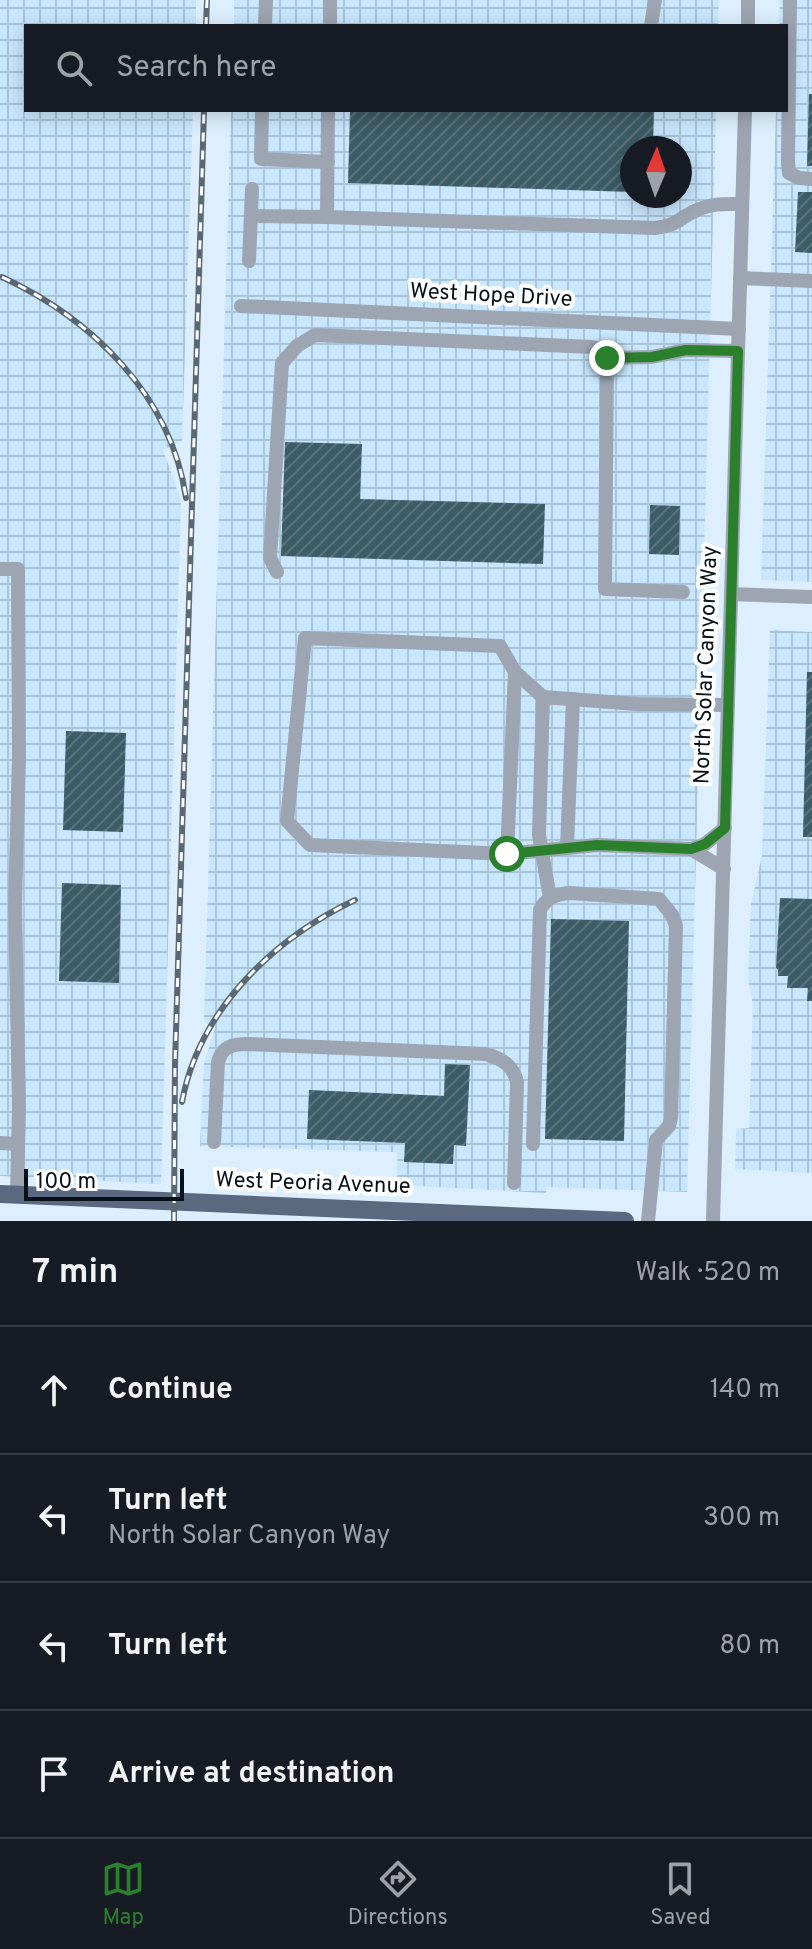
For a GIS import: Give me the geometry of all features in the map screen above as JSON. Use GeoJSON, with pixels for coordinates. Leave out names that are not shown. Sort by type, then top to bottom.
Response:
{"type":"FeatureCollection","features":[{"type":"Feature","properties":{"kind":"main road","name":"West Peoria Avenue"},"geometry":{"type":"LineString","coordinates":[[8,1195],[625,1221]]}},
{"type":"Feature","properties":{"kind":"street"},"geometry":{"type":"LineString","coordinates":[[265,24],[266,0]]}},
{"type":"Feature","properties":{"kind":"street"},"geometry":{"type":"LineString","coordinates":[[330,0],[330,24]]}},
{"type":"Feature","properties":{"kind":"street"},"geometry":{"type":"LineString","coordinates":[[651,24],[655,0]]}},
{"type":"Feature","properties":{"kind":"street"},"geometry":{"type":"LineString","coordinates":[[748,0],[748,24]]}},
{"type":"Feature","properties":{"kind":"street"},"geometry":{"type":"LineString","coordinates":[[788,58],[790,0]]}},
{"type":"Feature","properties":{"kind":"street"},"geometry":{"type":"LineString","coordinates":[[262,112],[261,159],[328,162]]}},
{"type":"Feature","properties":{"kind":"street"},"geometry":{"type":"LineString","coordinates":[[327,217],[328,112]]}},
{"type":"Feature","properties":{"kind":"street","name":"North Solar Canyon Way"},"geometry":{"type":"LineString","coordinates":[[713,1221],[745,112]]}},
{"type":"Feature","properties":{"kind":"street"},"geometry":{"type":"LineString","coordinates":[[788,112],[789,173],[812,179]]}},
{"type":"Feature","properties":{"kind":"street"},"geometry":{"type":"LineString","coordinates":[[249,261],[252,189]]}},
{"type":"Feature","properties":{"kind":"street"},"geometry":{"type":"LineString","coordinates":[[251,216],[655,228],[673,225],[694,211],[716,204],[742,204]]}},
{"type":"Feature","properties":{"kind":"street"},"geometry":{"type":"LineString","coordinates":[[740,278],[812,281]]}},
{"type":"Feature","properties":{"kind":"street","name":"West Hope Drive"},"geometry":{"type":"LineString","coordinates":[[241,306],[739,329]]}},
{"type":"Feature","properties":{"kind":"street"},"geometry":{"type":"LineString","coordinates":[[277,572],[270,558],[282,363],[306,339],[315,335],[592,347],[600,349],[607,358],[605,589],[683,592]]}},
{"type":"Feature","properties":{"kind":"street"},"geometry":{"type":"LineString","coordinates":[[607,358],[652,357],[686,350],[738,351]]}},
{"type":"Feature","properties":{"kind":"street"},"geometry":{"type":"LineString","coordinates":[[0,569],[18,569],[15,905],[17,1144],[8,1195]]}},
{"type":"Feature","properties":{"kind":"street"},"geometry":{"type":"LineString","coordinates":[[731,594],[812,597]]}},
{"type":"Feature","properties":{"kind":"street"},"geometry":{"type":"LineString","coordinates":[[725,828],[705,844],[691,849],[597,845],[507,854],[310,845],[287,821],[305,638],[500,646],[515,672],[543,697],[637,704],[728,705]]}},
{"type":"Feature","properties":{"kind":"street"},"geometry":{"type":"LineString","coordinates":[[507,854],[515,672]]}},
{"type":"Feature","properties":{"kind":"street"},"geometry":{"type":"LineString","coordinates":[[543,697],[539,835],[550,898]]}},
{"type":"Feature","properties":{"kind":"street"},"geometry":{"type":"LineString","coordinates":[[567,847],[573,699]]}},
{"type":"Feature","properties":{"kind":"street"},"geometry":{"type":"LineString","coordinates":[[0,818],[18,818]]}},
{"type":"Feature","properties":{"kind":"street"},"geometry":{"type":"LineString","coordinates":[[691,849],[724,869]]}},
{"type":"Feature","properties":{"kind":"street"},"geometry":{"type":"LineString","coordinates":[[533,1144],[540,910],[550,898],[570,893],[655,898],[665,905],[676,926],[671,1118],[669,1126],[656,1140],[648,1221]]}},
{"type":"Feature","properties":{"kind":"street"},"geometry":{"type":"LineString","coordinates":[[214,1142],[218,1062],[220,1053],[226,1047],[248,1044],[471,1053],[499,1058],[515,1071],[514,1183]]}},
{"type":"Feature","properties":{"kind":"street"},"geometry":{"type":"LineString","coordinates":[[0,1143],[17,1144]]}},
{"type":"Feature","properties":{"kind":"shaded area"},"geometry":{"type":"Polygon","coordinates":[[[0,0],[196,0],[196,24],[24,24],[24,112],[193,112],[182,441],[163,450],[181,500],[161,1184],[0,1176],[0,0]]]}},
{"type":"Feature","properties":{"kind":"shaded area"},"geometry":{"type":"Polygon","coordinates":[[[234,0],[719,0],[718,24],[234,24],[234,0]]]}},
{"type":"Feature","properties":{"kind":"shaded area"},"geometry":{"type":"Polygon","coordinates":[[[780,0],[812,0],[812,582],[761,580],[776,112],[788,112],[788,24],[779,24],[780,0]]]}},
{"type":"Feature","properties":{"kind":"shaded area"},"geometry":{"type":"Polygon","coordinates":[[[231,112],[716,112],[687,1192],[547,1187],[546,1193],[397,1185],[397,1152],[200,1146],[204,1063],[215,1028],[204,1021],[231,112]]]}},
{"type":"Feature","properties":{"kind":"shaded area"},"geometry":{"type":"Polygon","coordinates":[[[770,630],[812,632],[812,1173],[735,1169],[736,1129],[749,1128],[753,1005],[748,980],[751,904],[762,856],[770,630]]]}},
{"type":"Feature","properties":{"kind":"building"},"geometry":{"type":"Polygon","coordinates":[[[809,94],[812,94],[812,166],[807,166],[809,94]]]}},
{"type":"Feature","properties":{"kind":"building"},"geometry":{"type":"Polygon","coordinates":[[[350,112],[654,112],[653,136],[620,136],[620,192],[348,183],[350,112]]]}},
{"type":"Feature","properties":{"kind":"building"},"geometry":{"type":"Polygon","coordinates":[[[798,192],[812,192],[812,253],[795,252],[798,192]]]}},
{"type":"Feature","properties":{"kind":"building"},"geometry":{"type":"Polygon","coordinates":[[[285,442],[362,444],[360,499],[545,504],[543,564],[281,556],[285,442]]]}},
{"type":"Feature","properties":{"kind":"building"},"geometry":{"type":"Polygon","coordinates":[[[650,505],[680,506],[679,555],[649,554],[650,505]]]}},
{"type":"Feature","properties":{"kind":"building"},"geometry":{"type":"Polygon","coordinates":[[[807,672],[812,672],[812,837],[803,837],[807,672]]]}},
{"type":"Feature","properties":{"kind":"building"},"geometry":{"type":"Polygon","coordinates":[[[66,731],[126,733],[123,832],[63,830],[66,731]]]}},
{"type":"Feature","properties":{"kind":"building"},"geometry":{"type":"Polygon","coordinates":[[[62,883],[121,885],[119,983],[59,981],[62,883]]]}},
{"type":"Feature","properties":{"kind":"building"},"geometry":{"type":"Polygon","coordinates":[[[780,898],[812,899],[812,1001],[807,1001],[808,988],[787,988],[788,976],[778,976],[780,898]]]}},
{"type":"Feature","properties":{"kind":"building"},"geometry":{"type":"Polygon","coordinates":[[[551,919],[629,921],[624,1141],[545,1139],[551,919]]]}},
{"type":"Feature","properties":{"kind":"building"},"geometry":{"type":"Polygon","coordinates":[[[445,1064],[470,1065],[466,1146],[454,1145],[453,1164],[404,1162],[405,1143],[307,1139],[309,1090],[444,1096],[445,1064]]]}},
{"type":"Feature","properties":{"kind":"railway"},"geometry":{"type":"LineString","coordinates":[[206,24],[207,0]]}},
{"type":"Feature","properties":{"kind":"railway"},"geometry":{"type":"LineString","coordinates":[[174,1221],[175,1064],[204,112]]}},
{"type":"Feature","properties":{"kind":"railway"},"geometry":{"type":"LineString","coordinates":[[2,277],[67,315],[96,338],[122,365],[145,394],[164,426],[186,498]]}},
{"type":"Feature","properties":{"kind":"railway"},"geometry":{"type":"LineString","coordinates":[[182,1102],[191,1069],[205,1037],[244,981],[296,935],[355,900]]}},
{"type":"Feature","properties":{"kind":"route"},"geometry":{"type":"LineString","coordinates":[[507,854],[597,845],[691,849],[705,844],[725,828],[738,351],[686,350],[652,357],[607,358]]}}]}
